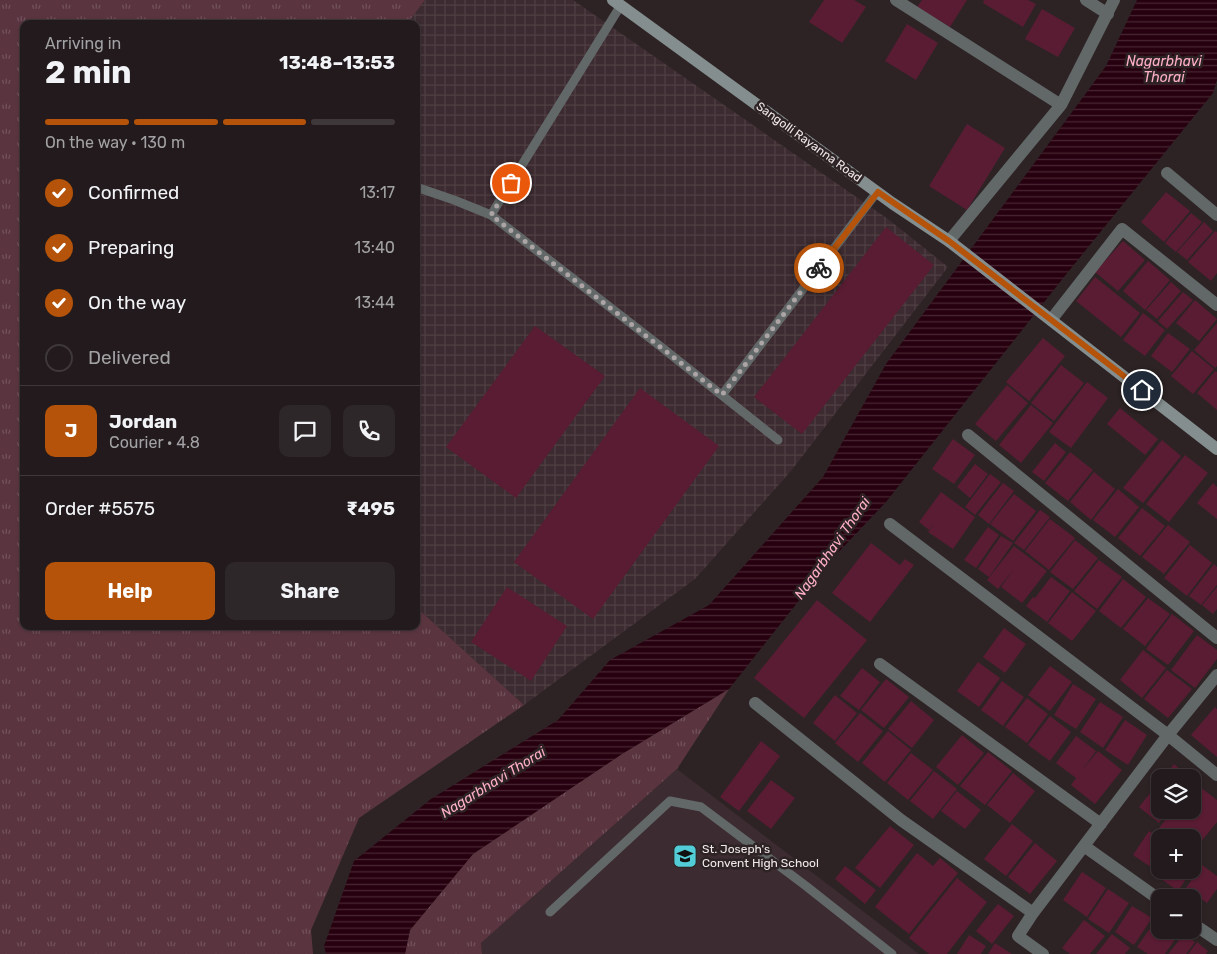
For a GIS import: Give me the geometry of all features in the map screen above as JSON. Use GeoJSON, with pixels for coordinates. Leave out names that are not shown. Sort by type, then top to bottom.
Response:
{"type":"FeatureCollection","features":[{"type":"Feature","properties":{"kind":"street"},"geometry":{"type":"LineString","coordinates":[[896,0],[1061,105]]}},
{"type":"Feature","properties":{"kind":"street"},"geometry":{"type":"LineString","coordinates":[[1086,0],[1108,14]]}},
{"type":"Feature","properties":{"kind":"street"},"geometry":{"type":"LineString","coordinates":[[949,241],[1061,105],[1114,0]]}},
{"type":"Feature","properties":{"kind":"street","name":"Sangolli Rayanna Road"},"geometry":{"type":"LineString","coordinates":[[617,3],[878,192],[949,241],[1217,449]]}},
{"type":"Feature","properties":{"kind":"street"},"geometry":{"type":"LineString","coordinates":[[1167,173],[1217,215]]}},
{"type":"Feature","properties":{"kind":"street"},"geometry":{"type":"LineString","coordinates":[[1047,317],[1122,229],[1217,305]]}},
{"type":"Feature","properties":{"kind":"street"},"geometry":{"type":"LineString","coordinates":[[968,435],[1217,638]]}},
{"type":"Feature","properties":{"kind":"street"},"geometry":{"type":"LineString","coordinates":[[890,524],[1168,735],[1217,775]]}},
{"type":"Feature","properties":{"kind":"street"},"geometry":{"type":"LineString","coordinates":[[880,664],[1101,824]]}},
{"type":"Feature","properties":{"kind":"street"},"geometry":{"type":"LineString","coordinates":[[1043,954],[1018,936],[1032,913],[1168,735],[1217,675]]}},
{"type":"Feature","properties":{"kind":"street"},"geometry":{"type":"LineString","coordinates":[[755,703],[901,820],[1032,913]]}},
{"type":"Feature","properties":{"kind":"street"},"geometry":{"type":"LineString","coordinates":[[1084,846],[1151,894]]}},
{"type":"Feature","properties":{"kind":"street"},"geometry":{"type":"LineString","coordinates":[[1201,928],[1217,940]]}},
{"type":"Feature","properties":{"kind":"lane"},"geometry":{"type":"LineString","coordinates":[[491,215],[617,3]]}},
{"type":"Feature","properties":{"kind":"lane"},"geometry":{"type":"LineString","coordinates":[[420,188],[491,215],[778,440]]}},
{"type":"Feature","properties":{"kind":"lane"},"geometry":{"type":"LineString","coordinates":[[722,395],[878,192]]}},
{"type":"Feature","properties":{"kind":"lane"},"geometry":{"type":"LineString","coordinates":[[550,912],[670,801],[701,807],[806,886],[891,954]]}},
{"type":"Feature","properties":{"kind":"shaded area"},"geometry":{"type":"Polygon","coordinates":[[[425,0],[573,0],[888,219],[948,267],[791,471],[695,579],[524,705],[420,611],[420,20],[410,20],[425,0]]]}},
{"type":"Feature","properties":{"kind":"shaded area","name":"St. Joseph's Convent High School"},"geometry":{"type":"Polygon","coordinates":[[[677,769],[919,954],[482,954],[481,943],[677,769]]]}},
{"type":"Feature","properties":{"kind":"green space"},"geometry":{"type":"Polygon","coordinates":[[[0,0],[425,0],[410,20],[20,20],[20,630],[420,630],[420,611],[524,705],[359,818],[311,930],[313,954],[0,954],[0,0]]]}},
{"type":"Feature","properties":{"kind":"green space"},"geometry":{"type":"Polygon","coordinates":[[[729,689],[677,769],[481,943],[482,954],[405,954],[410,930],[473,854],[622,754],[729,689]]]}},
{"type":"Feature","properties":{"kind":"water","name":"Nagarbhavi Thorai"},"geometry":{"type":"Polygon","coordinates":[[[1137,0],[1217,0],[1217,80],[1213,93],[886,502],[832,559],[729,689],[622,754],[473,854],[410,930],[405,954],[326,954],[324,946],[354,861],[431,799],[558,720],[610,660],[709,605],[823,477],[886,364],[1106,66],[1137,0]]]}},
{"type":"Feature","properties":{"kind":"building"},"geometry":{"type":"Polygon","coordinates":[[[824,0],[854,0],[866,7],[842,43],[809,22],[824,0]]]}},
{"type":"Feature","properties":{"kind":"building"},"geometry":{"type":"Polygon","coordinates":[[[922,0],[967,0],[950,27],[917,7],[922,0]]]}},
{"type":"Feature","properties":{"kind":"building"},"geometry":{"type":"Polygon","coordinates":[[[984,0],[1028,0],[1036,4],[1023,27],[983,3],[984,0]]]}},
{"type":"Feature","properties":{"kind":"building"},"geometry":{"type":"Polygon","coordinates":[[[1042,9],[1075,28],[1058,57],[1025,39],[1042,9]]]}},
{"type":"Feature","properties":{"kind":"building"},"geometry":{"type":"Polygon","coordinates":[[[907,24],[938,43],[916,80],[885,61],[907,24]]]}},
{"type":"Feature","properties":{"kind":"building"},"geometry":{"type":"Polygon","coordinates":[[[967,124],[1005,148],[967,210],[929,186],[967,124]]]}},
{"type":"Feature","properties":{"kind":"building"},"geometry":{"type":"Polygon","coordinates":[[[1166,192],[1190,211],[1164,242],[1141,222],[1166,192]]]}},
{"type":"Feature","properties":{"kind":"building"},"geometry":{"type":"Polygon","coordinates":[[[1191,213],[1202,222],[1176,252],[1165,243],[1191,213]]]}},
{"type":"Feature","properties":{"kind":"building"},"geometry":{"type":"Polygon","coordinates":[[[1204,222],[1213,231],[1187,260],[1177,252],[1204,222]]]}},
{"type":"Feature","properties":{"kind":"building"},"geometry":{"type":"Polygon","coordinates":[[[886,227],[934,265],[802,434],[754,397],[886,227]]]}},
{"type":"Feature","properties":{"kind":"building"},"geometry":{"type":"Polygon","coordinates":[[[1215,231],[1217,232],[1217,273],[1211,281],[1188,262],[1215,231]]]}},
{"type":"Feature","properties":{"kind":"building"},"geometry":{"type":"Polygon","coordinates":[[[1123,241],[1145,260],[1118,291],[1095,272],[1123,241]]]}},
{"type":"Feature","properties":{"kind":"building"},"geometry":{"type":"Polygon","coordinates":[[[1148,261],[1170,280],[1145,310],[1123,291],[1148,261]]]}},
{"type":"Feature","properties":{"kind":"building"},"geometry":{"type":"Polygon","coordinates":[[[1095,277],[1140,313],[1121,337],[1076,301],[1095,277]]]}},
{"type":"Feature","properties":{"kind":"building"},"geometry":{"type":"Polygon","coordinates":[[[1171,282],[1181,291],[1157,319],[1146,310],[1171,282]]]}},
{"type":"Feature","properties":{"kind":"building"},"geometry":{"type":"Polygon","coordinates":[[[1183,292],[1193,300],[1167,329],[1158,321],[1183,292]]]}},
{"type":"Feature","properties":{"kind":"building"},"geometry":{"type":"Polygon","coordinates":[[[1195,300],[1217,319],[1199,341],[1176,323],[1195,300]]]}},
{"type":"Feature","properties":{"kind":"building"},"geometry":{"type":"Polygon","coordinates":[[[1143,313],[1165,330],[1145,356],[1123,340],[1143,313]]]}},
{"type":"Feature","properties":{"kind":"building"},"geometry":{"type":"Polygon","coordinates":[[[1217,323],[1217,366],[1215,368],[1194,350],[1217,323]]]}},
{"type":"Feature","properties":{"kind":"building"},"geometry":{"type":"Polygon","coordinates":[[[535,326],[605,376],[516,498],[446,447],[535,326]]]}},
{"type":"Feature","properties":{"kind":"building"},"geometry":{"type":"Polygon","coordinates":[[[1168,333],[1190,349],[1172,372],[1151,356],[1168,333]]]}},
{"type":"Feature","properties":{"kind":"building"},"geometry":{"type":"Polygon","coordinates":[[[1043,338],[1065,356],[1029,401],[1006,382],[1043,338]]]}},
{"type":"Feature","properties":{"kind":"building"},"geometry":{"type":"Polygon","coordinates":[[[1192,351],[1214,369],[1193,394],[1171,376],[1192,351]]]}},
{"type":"Feature","properties":{"kind":"building"},"geometry":{"type":"Polygon","coordinates":[[[1061,365],[1084,383],[1054,421],[1031,403],[1061,365]]]}},
{"type":"Feature","properties":{"kind":"building"},"geometry":{"type":"Polygon","coordinates":[[[1215,371],[1217,372],[1217,410],[1197,393],[1215,371]]]}},
{"type":"Feature","properties":{"kind":"building"},"geometry":{"type":"Polygon","coordinates":[[[1087,382],[1108,398],[1071,448],[1049,432],[1087,382]]]}},
{"type":"Feature","properties":{"kind":"building"},"geometry":{"type":"Polygon","coordinates":[[[1007,385],[1028,403],[996,441],[975,424],[1007,385]]]}},
{"type":"Feature","properties":{"kind":"building"},"geometry":{"type":"Polygon","coordinates":[[[640,388],[719,446],[593,619],[514,562],[640,388]]]}},
{"type":"Feature","properties":{"kind":"building"},"geometry":{"type":"Polygon","coordinates":[[[1031,405],[1053,423],[1021,463],[999,445],[1031,405]]]}},
{"type":"Feature","properties":{"kind":"building"},"geometry":{"type":"Polygon","coordinates":[[[1120,408],[1158,439],[1145,455],[1107,424],[1120,408]]]}},
{"type":"Feature","properties":{"kind":"building"},"geometry":{"type":"Polygon","coordinates":[[[953,439],[975,455],[954,484],[932,469],[953,439]]]}},
{"type":"Feature","properties":{"kind":"building"},"geometry":{"type":"Polygon","coordinates":[[[1162,440],[1181,456],[1143,503],[1123,488],[1162,440]]]}},
{"type":"Feature","properties":{"kind":"building"},"geometry":{"type":"Polygon","coordinates":[[[1055,443],[1066,452],[1044,481],[1032,472],[1055,443]]]}},
{"type":"Feature","properties":{"kind":"building"},"geometry":{"type":"Polygon","coordinates":[[[1070,452],[1093,470],[1068,501],[1045,483],[1070,452]]]}},
{"type":"Feature","properties":{"kind":"building"},"geometry":{"type":"Polygon","coordinates":[[[1185,455],[1208,473],[1169,522],[1146,504],[1185,455]]]}},
{"type":"Feature","properties":{"kind":"building"},"geometry":{"type":"Polygon","coordinates":[[[975,464],[988,474],[970,498],[957,487],[975,464]]]}},
{"type":"Feature","properties":{"kind":"building"},"geometry":{"type":"Polygon","coordinates":[[[1094,472],[1115,489],[1091,520],[1070,502],[1094,472]]]}},
{"type":"Feature","properties":{"kind":"building"},"geometry":{"type":"Polygon","coordinates":[[[990,474],[1001,482],[975,515],[965,507],[990,474]]]}},
{"type":"Feature","properties":{"kind":"building"},"geometry":{"type":"Polygon","coordinates":[[[1003,483],[1014,491],[989,524],[978,515],[1003,483]]]}},
{"type":"Feature","properties":{"kind":"building"},"geometry":{"type":"Polygon","coordinates":[[[1213,483],[1217,487],[1217,519],[1197,503],[1213,483]]]}},
{"type":"Feature","properties":{"kind":"building"},"geometry":{"type":"Polygon","coordinates":[[[1118,489],[1139,507],[1115,537],[1093,520],[1118,489]]]}},
{"type":"Feature","properties":{"kind":"building"},"geometry":{"type":"Polygon","coordinates":[[[941,492],[975,517],[953,549],[928,532],[935,523],[929,530],[919,522],[941,492]]]}},
{"type":"Feature","properties":{"kind":"building"},"geometry":{"type":"Polygon","coordinates":[[[1014,494],[1036,511],[1013,541],[990,524],[1014,494]]]}},
{"type":"Feature","properties":{"kind":"building"},"geometry":{"type":"Polygon","coordinates":[[[1142,508],[1165,526],[1140,556],[1118,538],[1142,508]]]}},
{"type":"Feature","properties":{"kind":"building"},"geometry":{"type":"Polygon","coordinates":[[[1040,510],[1050,517],[1024,550],[1014,543],[1040,510]]]}},
{"type":"Feature","properties":{"kind":"building"},"geometry":{"type":"Polygon","coordinates":[[[1050,519],[1075,538],[1049,570],[1025,551],[1050,519]]]}},
{"type":"Feature","properties":{"kind":"building"},"geometry":{"type":"Polygon","coordinates":[[[1168,525],[1190,542],[1164,574],[1142,557],[1168,525]]]}},
{"type":"Feature","properties":{"kind":"building"},"geometry":{"type":"Polygon","coordinates":[[[988,527],[999,535],[976,568],[964,560],[988,527]]]}},
{"type":"Feature","properties":{"kind":"building"},"geometry":{"type":"Polygon","coordinates":[[[1001,536],[1013,543],[989,577],[978,569],[1001,536]]]}},
{"type":"Feature","properties":{"kind":"building"},"geometry":{"type":"Polygon","coordinates":[[[1075,540],[1098,558],[1073,589],[1050,572],[1075,540]]]}},
{"type":"Feature","properties":{"kind":"building"},"geometry":{"type":"Polygon","coordinates":[[[871,543],[900,565],[905,559],[914,565],[870,622],[832,593],[871,543]]]}},
{"type":"Feature","properties":{"kind":"building"},"geometry":{"type":"Polygon","coordinates":[[[1190,545],[1212,563],[1187,596],[1164,578],[1190,545]]]}},
{"type":"Feature","properties":{"kind":"building"},"geometry":{"type":"Polygon","coordinates":[[[1014,546],[1047,571],[1022,603],[1001,587],[1014,569],[998,589],[987,580],[1014,546]]]}},
{"type":"Feature","properties":{"kind":"building"},"geometry":{"type":"Polygon","coordinates":[[[1099,560],[1122,577],[1097,609],[1074,591],[1099,560]]]}},
{"type":"Feature","properties":{"kind":"building"},"geometry":{"type":"Polygon","coordinates":[[[1214,564],[1217,567],[1217,585],[1201,605],[1189,596],[1214,564]]]}},
{"type":"Feature","properties":{"kind":"building"},"geometry":{"type":"Polygon","coordinates":[[[1051,577],[1070,591],[1047,622],[1026,606],[1033,597],[1035,598],[1051,577]]]}},
{"type":"Feature","properties":{"kind":"building"},"geometry":{"type":"Polygon","coordinates":[[[1123,579],[1146,597],[1121,628],[1099,611],[1123,579]]]}},
{"type":"Feature","properties":{"kind":"building"},"geometry":{"type":"Polygon","coordinates":[[[507,587],[567,626],[531,681],[471,642],[507,587]]]}},
{"type":"Feature","properties":{"kind":"building"},"geometry":{"type":"Polygon","coordinates":[[[1217,587],[1217,609],[1213,614],[1202,605],[1217,587]]]}},
{"type":"Feature","properties":{"kind":"building"},"geometry":{"type":"Polygon","coordinates":[[[1072,592],[1096,611],[1072,641],[1048,623],[1072,592]]]}},
{"type":"Feature","properties":{"kind":"building"},"geometry":{"type":"Polygon","coordinates":[[[1148,598],[1170,614],[1145,646],[1123,629],[1148,598]]]}},
{"type":"Feature","properties":{"kind":"building"},"geometry":{"type":"Polygon","coordinates":[[[817,600],[867,640],[804,718],[754,678],[817,600]]]}},
{"type":"Feature","properties":{"kind":"building"},"geometry":{"type":"Polygon","coordinates":[[[1172,614],[1194,631],[1168,665],[1146,649],[1172,614]]]}},
{"type":"Feature","properties":{"kind":"building"},"geometry":{"type":"Polygon","coordinates":[[[1004,628],[1026,644],[1005,673],[983,657],[1004,628]]]}},
{"type":"Feature","properties":{"kind":"building"},"geometry":{"type":"Polygon","coordinates":[[[1197,635],[1217,650],[1217,659],[1195,688],[1171,670],[1197,635]]]}},
{"type":"Feature","properties":{"kind":"building"},"geometry":{"type":"Polygon","coordinates":[[[1143,650],[1166,668],[1142,698],[1120,680],[1143,650]]]}},
{"type":"Feature","properties":{"kind":"building"},"geometry":{"type":"Polygon","coordinates":[[[978,662],[1000,678],[979,707],[957,691],[978,662]]]}},
{"type":"Feature","properties":{"kind":"building"},"geometry":{"type":"Polygon","coordinates":[[[1050,666],[1072,682],[1050,711],[1028,695],[1050,666]]]}},
{"type":"Feature","properties":{"kind":"building"},"geometry":{"type":"Polygon","coordinates":[[[862,668],[880,682],[859,710],[840,696],[862,668]]]}},
{"type":"Feature","properties":{"kind":"building"},"geometry":{"type":"Polygon","coordinates":[[[1167,670],[1192,689],[1168,718],[1144,699],[1167,670]]]}},
{"type":"Feature","properties":{"kind":"building"},"geometry":{"type":"Polygon","coordinates":[[[886,679],[909,697],[884,728],[861,710],[886,679]]]}},
{"type":"Feature","properties":{"kind":"building"},"geometry":{"type":"Polygon","coordinates":[[[1002,681],[1024,697],[1003,726],[981,710],[1002,681]]]}},
{"type":"Feature","properties":{"kind":"building"},"geometry":{"type":"Polygon","coordinates":[[[1073,684],[1096,699],[1076,729],[1054,715],[1073,684]]]}},
{"type":"Feature","properties":{"kind":"building"},"geometry":{"type":"Polygon","coordinates":[[[835,695],[857,713],[835,741],[813,723],[835,695]]]}},
{"type":"Feature","properties":{"kind":"building"},"geometry":{"type":"Polygon","coordinates":[[[1027,698],[1048,714],[1027,743],[1005,727],[1027,698]]]}},
{"type":"Feature","properties":{"kind":"building"},"geometry":{"type":"Polygon","coordinates":[[[911,701],[934,720],[912,748],[888,729],[911,701]]]}},
{"type":"Feature","properties":{"kind":"building"},"geometry":{"type":"Polygon","coordinates":[[[1100,702],[1123,717],[1103,748],[1080,732],[1100,702]]]}},
{"type":"Feature","properties":{"kind":"building"},"geometry":{"type":"Polygon","coordinates":[[[1215,707],[1217,709],[1217,757],[1191,735],[1215,707]]]}},
{"type":"Feature","properties":{"kind":"building"},"geometry":{"type":"Polygon","coordinates":[[[860,713],[883,731],[858,762],[835,743],[860,713]]]}},
{"type":"Feature","properties":{"kind":"building"},"geometry":{"type":"Polygon","coordinates":[[[1050,716],[1071,732],[1050,761],[1028,745],[1050,716]]]}},
{"type":"Feature","properties":{"kind":"building"},"geometry":{"type":"Polygon","coordinates":[[[1125,720],[1147,735],[1128,765],[1105,750],[1125,720]]]}},
{"type":"Feature","properties":{"kind":"building"},"geometry":{"type":"Polygon","coordinates":[[[888,731],[911,750],[885,782],[862,763],[888,731]]]}},
{"type":"Feature","properties":{"kind":"building"},"geometry":{"type":"Polygon","coordinates":[[[962,735],[984,753],[958,785],[936,767],[962,735]]]}},
{"type":"Feature","properties":{"kind":"building"},"geometry":{"type":"Polygon","coordinates":[[[1076,736],[1096,751],[1083,769],[1098,751],[1122,770],[1095,804],[1071,785],[1076,778],[1056,763],[1076,736]]]}},
{"type":"Feature","properties":{"kind":"building"},"geometry":{"type":"Polygon","coordinates":[[[761,741],[780,756],[739,811],[720,797],[761,741]]]}},
{"type":"Feature","properties":{"kind":"building"},"geometry":{"type":"Polygon","coordinates":[[[988,752],[1012,771],[985,805],[960,786],[988,752]]]}},
{"type":"Feature","properties":{"kind":"building"},"geometry":{"type":"Polygon","coordinates":[[[911,753],[933,770],[908,800],[887,783],[911,753]]]}},
{"type":"Feature","properties":{"kind":"building"},"geometry":{"type":"Polygon","coordinates":[[[1174,764],[1180,769],[1170,769],[1174,764]]]}},
{"type":"Feature","properties":{"kind":"building"},"geometry":{"type":"Polygon","coordinates":[[[934,771],[957,789],[933,819],[910,801],[934,771]]]}},
{"type":"Feature","properties":{"kind":"building"},"geometry":{"type":"Polygon","coordinates":[[[1013,773],[1035,791],[1010,823],[987,805],[1013,773]]]}},
{"type":"Feature","properties":{"kind":"building"},"geometry":{"type":"Polygon","coordinates":[[[771,780],[795,798],[771,829],[747,811],[771,780]]]}},
{"type":"Feature","properties":{"kind":"building"},"geometry":{"type":"Polygon","coordinates":[[[1201,788],[1217,800],[1217,822],[1201,842],[1201,829],[1159,828],[1166,819],[1201,819],[1201,788]]]}},
{"type":"Feature","properties":{"kind":"building"},"geometry":{"type":"Polygon","coordinates":[[[957,791],[981,810],[965,829],[941,811],[957,791]]]}},
{"type":"Feature","properties":{"kind":"building"},"geometry":{"type":"Polygon","coordinates":[[[1151,792],[1151,817],[1139,807],[1151,792]]]}},
{"type":"Feature","properties":{"kind":"building"},"geometry":{"type":"Polygon","coordinates":[[[1154,819],[1162,819],[1159,823],[1154,819]]]}},
{"type":"Feature","properties":{"kind":"building"},"geometry":{"type":"Polygon","coordinates":[[[1012,824],[1033,841],[1006,876],[984,859],[1012,824]]]}},
{"type":"Feature","properties":{"kind":"building"},"geometry":{"type":"Polygon","coordinates":[[[890,826],[914,845],[880,888],[855,868],[890,826]]]}},
{"type":"Feature","properties":{"kind":"building"},"geometry":{"type":"Polygon","coordinates":[[[1149,831],[1151,832],[1151,867],[1133,855],[1149,831]]]}},
{"type":"Feature","properties":{"kind":"building"},"geometry":{"type":"Polygon","coordinates":[[[1035,843],[1057,861],[1030,894],[1008,877],[1035,843]]]}},
{"type":"Feature","properties":{"kind":"building"},"geometry":{"type":"Polygon","coordinates":[[[917,853],[933,866],[940,858],[958,873],[909,934],[875,907],[917,853]]]}},
{"type":"Feature","properties":{"kind":"building"},"geometry":{"type":"Polygon","coordinates":[[[1202,865],[1217,876],[1217,889],[1207,903],[1201,899],[1201,889],[1186,888],[1192,879],[1201,879],[1202,865]]]}},
{"type":"Feature","properties":{"kind":"building"},"geometry":{"type":"Polygon","coordinates":[[[845,866],[876,890],[865,904],[835,879],[845,866]]]}},
{"type":"Feature","properties":{"kind":"building"},"geometry":{"type":"Polygon","coordinates":[[[1082,872],[1106,888],[1087,917],[1063,900],[1082,872]]]}},
{"type":"Feature","properties":{"kind":"building"},"geometry":{"type":"Polygon","coordinates":[[[957,878],[987,902],[947,954],[929,954],[909,938],[957,878]]]}},
{"type":"Feature","properties":{"kind":"building"},"geometry":{"type":"Polygon","coordinates":[[[1161,879],[1186,879],[1179,889],[1175,889],[1161,879]]]}},
{"type":"Feature","properties":{"kind":"building"},"geometry":{"type":"Polygon","coordinates":[[[1108,889],[1129,903],[1109,933],[1088,919],[1108,889]]]}},
{"type":"Feature","properties":{"kind":"building"},"geometry":{"type":"Polygon","coordinates":[[[998,904],[1014,916],[992,944],[976,931],[998,904]]]}},
{"type":"Feature","properties":{"kind":"building"},"geometry":{"type":"Polygon","coordinates":[[[1132,906],[1151,917],[1134,945],[1115,932],[1132,906]]]}},
{"type":"Feature","properties":{"kind":"building"},"geometry":{"type":"Polygon","coordinates":[[[1084,920],[1105,936],[1090,954],[1070,954],[1062,948],[1084,920]]]}},
{"type":"Feature","properties":{"kind":"building"},"geometry":{"type":"Polygon","coordinates":[[[1151,927],[1151,939],[1175,939],[1165,954],[1148,954],[1137,947],[1151,927]]]}},
{"type":"Feature","properties":{"kind":"building"},"geometry":{"type":"Polygon","coordinates":[[[1112,934],[1130,948],[1125,954],[1096,954],[1112,934]]]}},
{"type":"Feature","properties":{"kind":"building"},"geometry":{"type":"Polygon","coordinates":[[[969,935],[986,946],[981,954],[957,954],[969,935]]]}},
{"type":"Feature","properties":{"kind":"building"},"geometry":{"type":"Polygon","coordinates":[[[1180,939],[1191,939],[1195,942],[1186,954],[1168,954],[1180,939]]]}},
{"type":"Feature","properties":{"kind":"building"},"geometry":{"type":"Polygon","coordinates":[[[1197,942],[1208,951],[1206,954],[1188,954],[1197,942]]]}},
{"type":"Feature","properties":{"kind":"building"},"geometry":{"type":"Polygon","coordinates":[[[995,943],[1012,954],[988,954],[995,943]]]}},
{"type":"Feature","properties":{"kind":"way so far"},"geometry":{"type":"LineString","coordinates":[[511,183],[491,215],[722,395],[819,268]]}},
{"type":"Feature","properties":{"kind":"place","name":"St. Joseph's Convent High School"},"geometry":{"type":"Point","coordinates":[685,856]}},
{"type":"Feature","properties":{"kind":"route"},"geometry":{"type":"LineString","coordinates":[[819,268],[878,192],[949,241],[1142,390]]}}]}
